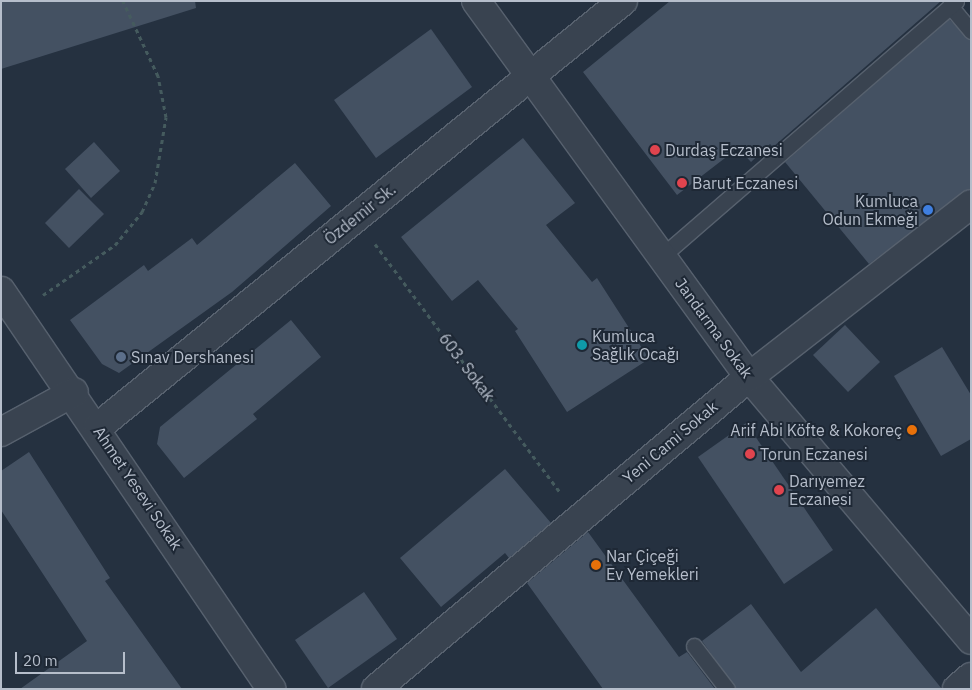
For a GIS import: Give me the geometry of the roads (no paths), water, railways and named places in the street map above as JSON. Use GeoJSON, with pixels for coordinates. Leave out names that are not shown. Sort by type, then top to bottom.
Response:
{"type":"FeatureCollection","features":[{"type":"Feature","properties":{"kind":"street","name":"Jandarma Sokak"},"geometry":{"type":"LineString","coordinates":[[476,1],[749,377],[971,640]]}},
{"type":"Feature","properties":{"kind":"street","name":"Özdemir Sk."},"geometry":{"type":"LineString","coordinates":[[98,427],[533,77],[623,1]]}},
{"type":"Feature","properties":{"kind":"street","name":"Yeni Cami Sokak"},"geometry":{"type":"LineString","coordinates":[[376,689],[578,517],[749,377],[971,204]]}},
{"type":"Feature","properties":{"kind":"street","name":"Ahmet Yesevi Sokak"},"geometry":{"type":"LineString","coordinates":[[8,302],[98,427],[272,689]]}},
{"type":"Feature","properties":{"kind":"street"},"geometry":{"type":"LineString","coordinates":[[1,432],[74,392]]}},
{"type":"Feature","properties":{"kind":"street"},"geometry":{"type":"LineString","coordinates":[[957,689],[971,676]]}},
{"type":"Feature","properties":{"kind":"lane"},"geometry":{"type":"LineString","coordinates":[[662,256],[953,4],[971,31]]}},
{"type":"Feature","properties":{"kind":"lane"},"geometry":{"type":"LineString","coordinates":[[694,646],[727,689]]}},
{"type":"Feature","properties":{"kind":"place","name":"Durdaş Eczanesi"},"geometry":{"type":"Point","coordinates":[655,150]}},
{"type":"Feature","properties":{"kind":"place","name":"Barut Eczanesi"},"geometry":{"type":"Point","coordinates":[682,183]}},
{"type":"Feature","properties":{"kind":"place","name":"Kumluca Odun Ekmeği"},"geometry":{"type":"Point","coordinates":[928,210]}},
{"type":"Feature","properties":{"kind":"place","name":"Kumluca Sağlık Ocağı"},"geometry":{"type":"Point","coordinates":[582,345]}},
{"type":"Feature","properties":{"kind":"place","name":"Sınav Dershanesi"},"geometry":{"type":"Point","coordinates":[121,357]}},
{"type":"Feature","properties":{"kind":"place","name":"Arif Abi Köfte & Kokoreç"},"geometry":{"type":"Point","coordinates":[912,430]}},
{"type":"Feature","properties":{"kind":"place","name":"Torun Eczanesi"},"geometry":{"type":"Point","coordinates":[750,454]}},
{"type":"Feature","properties":{"kind":"place","name":"Darıyemez Eczanesi"},"geometry":{"type":"Point","coordinates":[779,490]}},
{"type":"Feature","properties":{"kind":"place","name":"Nar Çiçeği Ev Yemekleri"},"geometry":{"type":"Point","coordinates":[596,565]}}]}
